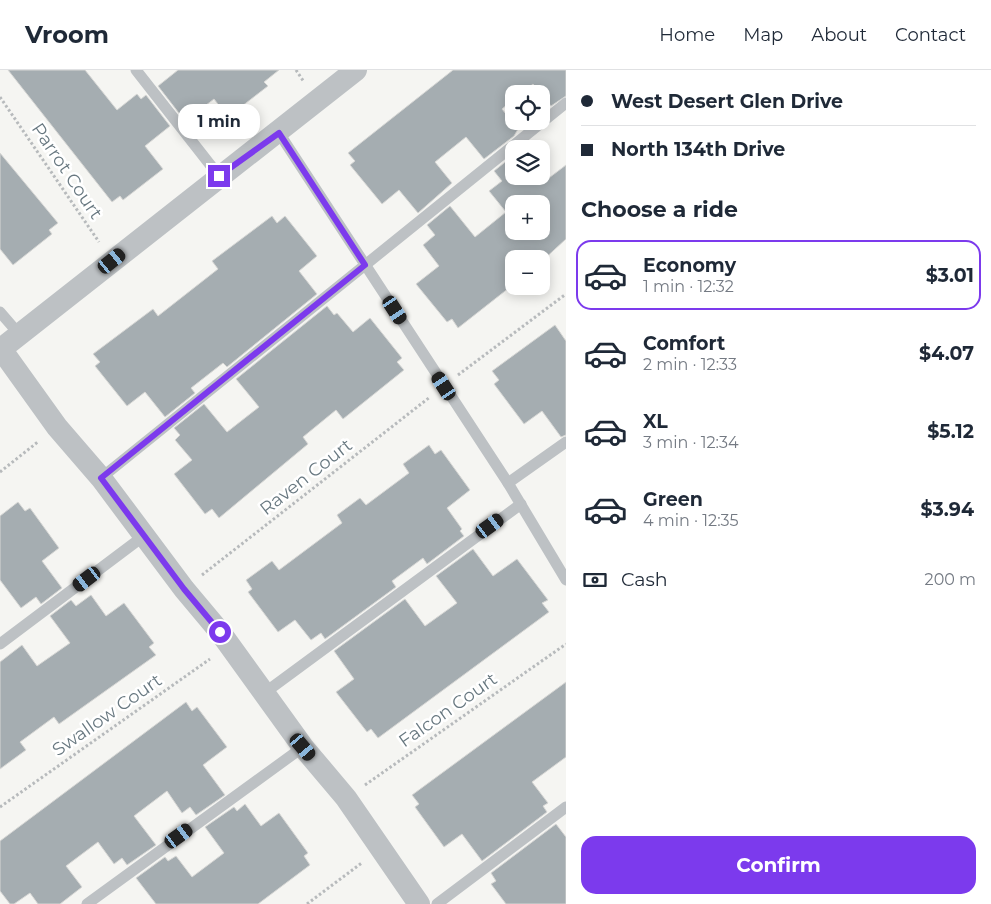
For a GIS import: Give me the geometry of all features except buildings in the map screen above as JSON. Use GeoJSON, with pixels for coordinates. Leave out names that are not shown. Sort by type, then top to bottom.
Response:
{"type":"FeatureCollection","features":[{"type":"Feature","properties":{"kind":"street"},"geometry":{"type":"LineString","coordinates":[[356,70],[279,133],[219,176],[0,349],[57,428],[101,478],[184,589],[229,645],[303,747],[346,798],[419,904]]}},
{"type":"Feature","properties":{"kind":"lane"},"geometry":{"type":"LineString","coordinates":[[136,70],[219,176]]}},
{"type":"Feature","properties":{"kind":"lane"},"geometry":{"type":"LineString","coordinates":[[101,478],[566,103]]}},
{"type":"Feature","properties":{"kind":"lane"},"geometry":{"type":"LineString","coordinates":[[279,133],[521,504],[566,580]]}},
{"type":"Feature","properties":{"kind":"lane"},"geometry":{"type":"LineString","coordinates":[[0,312],[20,334]]}},
{"type":"Feature","properties":{"kind":"lane"},"geometry":{"type":"LineString","coordinates":[[508,484],[566,442]]}},
{"type":"Feature","properties":{"kind":"lane"},"geometry":{"type":"LineString","coordinates":[[263,694],[521,504]]}},
{"type":"Feature","properties":{"kind":"lane"},"geometry":{"type":"LineString","coordinates":[[0,644],[145,535]]}},
{"type":"Feature","properties":{"kind":"lane"},"geometry":{"type":"LineString","coordinates":[[87,904],[303,747]]}},
{"type":"Feature","properties":{"kind":"lane"},"geometry":{"type":"LineString","coordinates":[[437,904],[566,807]]}},
{"type":"Feature","properties":{"kind":"path","name":"Parrot Court"},"geometry":{"type":"LineString","coordinates":[[0,97],[112,261]]}},
{"type":"Feature","properties":{"kind":"path","name":"Raven Court"},"geometry":{"type":"LineString","coordinates":[[184,589],[444,386],[566,294]]}},
{"type":"Feature","properties":{"kind":"path"},"geometry":{"type":"LineString","coordinates":[[0,472],[57,428]]}},
{"type":"Feature","properties":{"kind":"path","name":"Falcon Court"},"geometry":{"type":"LineString","coordinates":[[346,798],[566,644]]}},
{"type":"Feature","properties":{"kind":"path","name":"Swallow Court"},"geometry":{"type":"LineString","coordinates":[[0,807],[229,645]]}},
{"type":"Feature","properties":{"kind":"path"},"geometry":{"type":"LineString","coordinates":[[308,904],[380,848]]}},
{"type":"Feature","properties":{"kind":"route"},"geometry":{"type":"LineString","coordinates":[[219,176],[279,133],[365,265],[101,478],[184,589],[220,632]]}}]}
